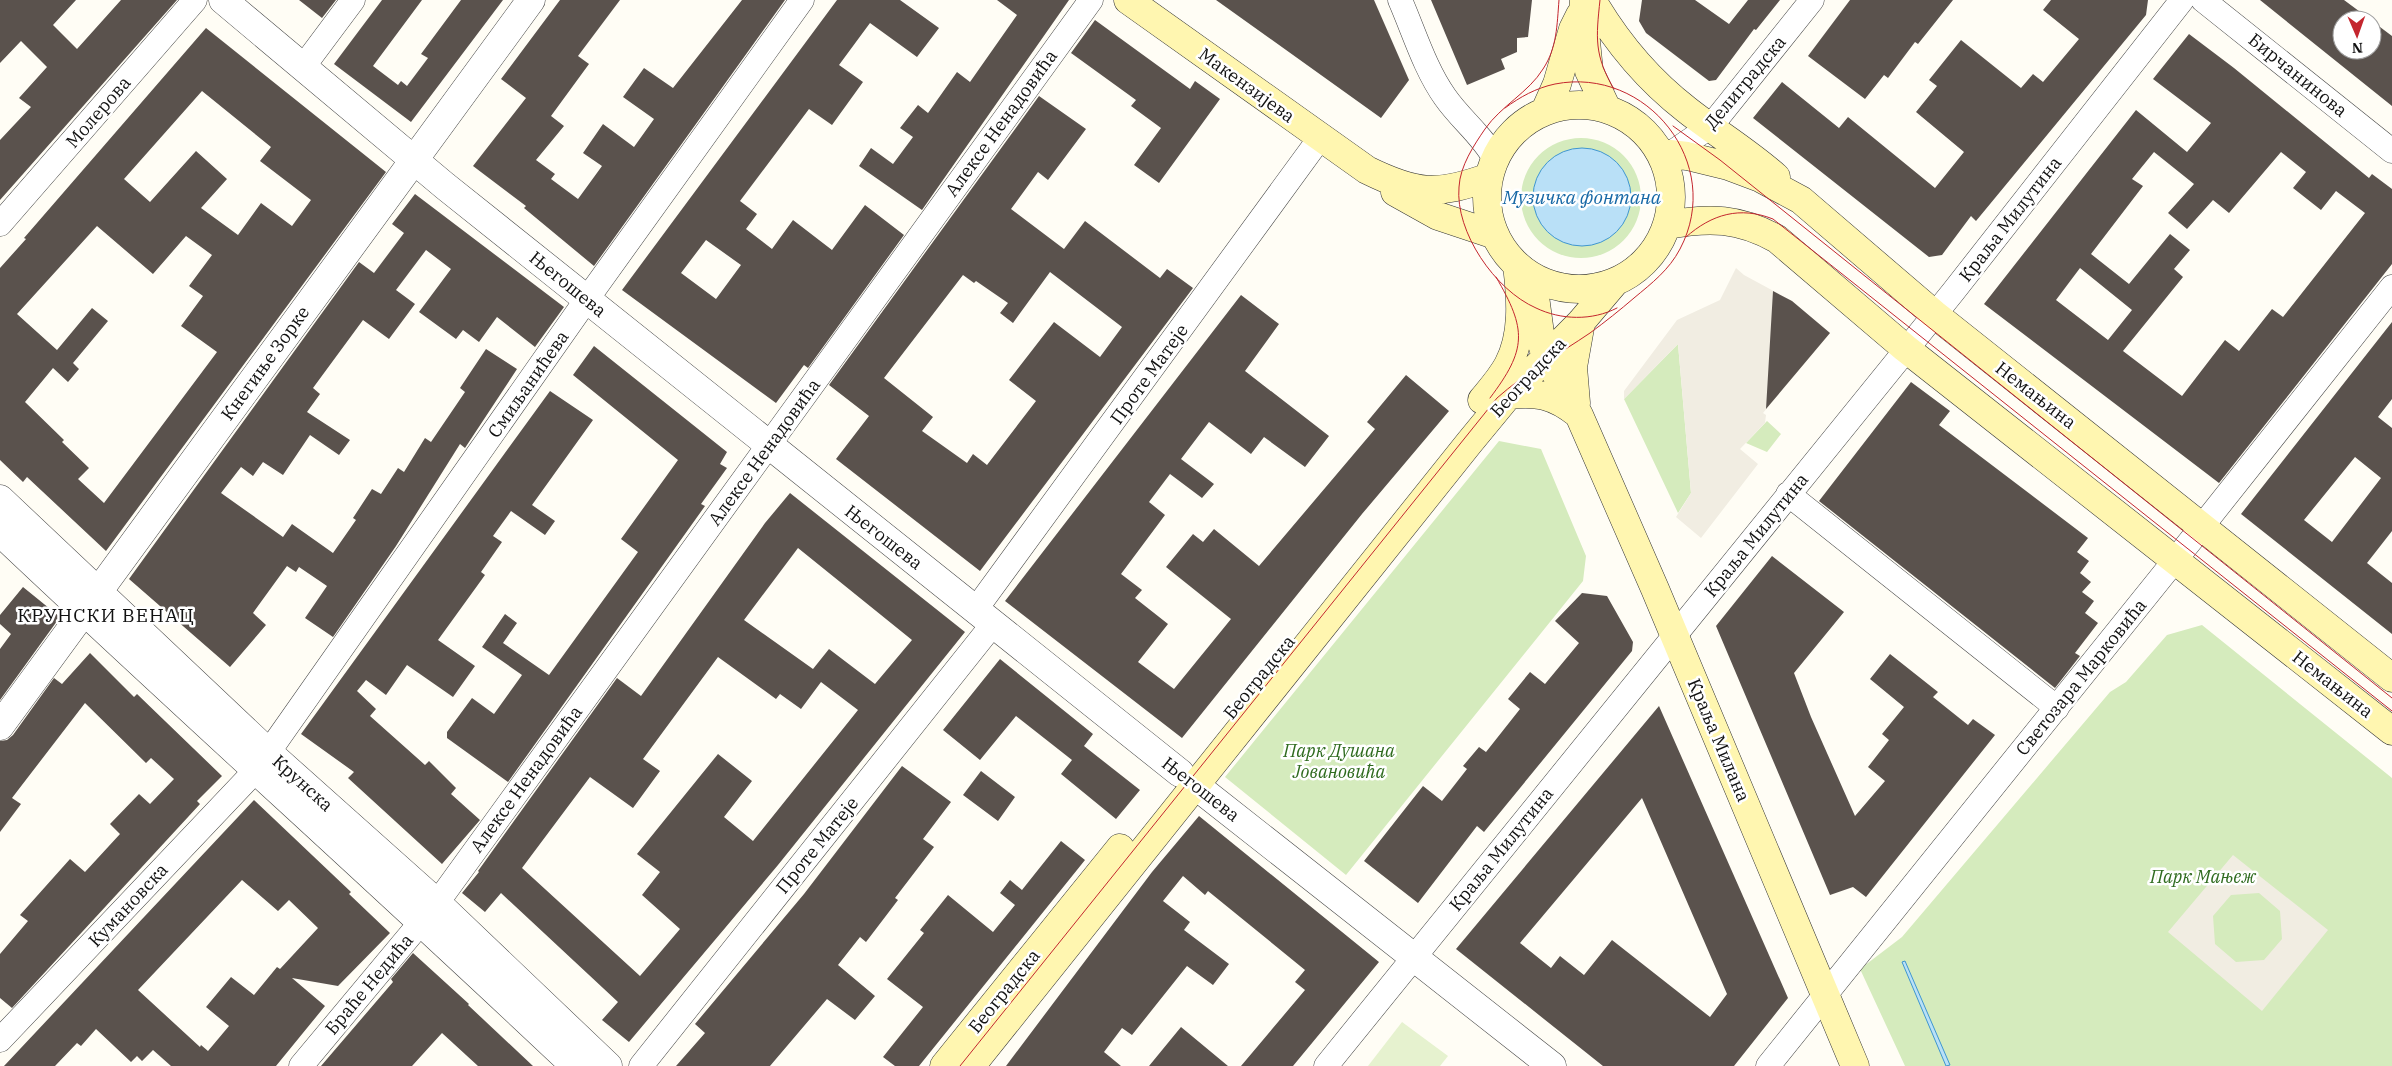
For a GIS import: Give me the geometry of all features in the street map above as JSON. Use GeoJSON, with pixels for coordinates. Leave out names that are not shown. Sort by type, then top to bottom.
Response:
{"type":"FeatureCollection","features":[{"type":"Feature","properties":{"kind":"main road","name":"Макензијева"},"geometry":{"type":"LineString","coordinates":[[1128,0],[1366,170],[1384,185],[1438,216],[1495,235]]}},
{"type":"Feature","properties":{"kind":"main road"},"geometry":{"type":"LineString","coordinates":[[1545,112],[1557,84],[1573,29],[1586,4]]}},
{"type":"Feature","properties":{"kind":"main road"},"geometry":{"type":"LineString","coordinates":[[1586,4],[1651,80],[1687,110],[1754,157],[1801,200]]}},
{"type":"Feature","properties":{"kind":"main road"},"geometry":{"type":"LineString","coordinates":[[1586,4],[1589,71],[1607,109]]}},
{"type":"Feature","properties":{"kind":"main road"},"geometry":{"type":"LineString","coordinates":[[1571,106],[1607,109],[1634,123],[1665,154],[1672,196],[1667,225],[1659,243],[1648,259],[1633,272],[1616,282],[1598,287],[1571,289],[1552,285],[1525,271],[1495,235],[1487,203],[1492,168],[1504,144],[1516,131],[1545,112],[1571,106]]}},
{"type":"Feature","properties":{"kind":"main road","name":"Немањина"},"geometry":{"type":"LineString","coordinates":[[1665,154],[1687,156],[1728,166],[1760,178],[1801,200],[1934,314],[2392,678]]}},
{"type":"Feature","properties":{"kind":"main road","name":"Макензијева"},"geometry":{"type":"LineString","coordinates":[[1366,170],[1407,187],[1427,191],[1458,188],[1492,168]]}},
{"type":"Feature","properties":{"kind":"main road","name":"Немањина"},"geometry":{"type":"LineString","coordinates":[[1667,225],[1710,219],[1737,222],[1758,229],[1777,239],[1905,348],[2392,731]]}},
{"type":"Feature","properties":{"kind":"main road","name":"Краља Милана"},"geometry":{"type":"LineString","coordinates":[[1525,271],[1546,356],[1579,415],[1676,636],[1855,1066]]}},
{"type":"Feature","properties":{"kind":"main road","name":"Београдска"},"geometry":{"type":"LineString","coordinates":[[971,1066],[1188,779],[1504,372],[1514,353],[1519,330],[1520,299],[1525,271]]}},
{"type":"Feature","properties":{"kind":"main road"},"geometry":{"type":"LineString","coordinates":[[1581,322],[1616,282]]}},
{"type":"Feature","properties":{"kind":"main road","name":"Краља Милана"},"geometry":{"type":"LineString","coordinates":[[1579,415],[1574,393],[1573,367],[1581,322]]}},
{"type":"Feature","properties":{"kind":"main road","name":"Београдска"},"geometry":{"type":"LineString","coordinates":[[944,1066],[1188,779],[1509,395],[1581,322]]}},
{"type":"Feature","properties":{"kind":"main road"},"geometry":{"type":"LineString","coordinates":[[1509,395],[1541,394],[1555,399],[1579,415]]}},
{"type":"Feature","properties":{"kind":"street","name":"Молерова"},"geometry":{"type":"LineString","coordinates":[[0,224],[195,0]]}},
{"type":"Feature","properties":{"kind":"street","name":"Његошева"},"geometry":{"type":"LineString","coordinates":[[223,0],[414,160],[768,445],[1552,1066]]}},
{"type":"Feature","properties":{"kind":"street"},"geometry":{"type":"LineString","coordinates":[[303,67],[353,0]]}},
{"type":"Feature","properties":{"kind":"street","name":"Кнегиње Зорке"},"geometry":{"type":"LineString","coordinates":[[0,726],[90,600],[531,0]]}},
{"type":"Feature","properties":{"kind":"street","name":"Смиљанићева"},"geometry":{"type":"LineString","coordinates":[[263,761],[587,299],[802,0]]}},
{"type":"Feature","properties":{"kind":"street","name":"Алексе Ненадовића"},"geometry":{"type":"LineString","coordinates":[[429,912],[1091,0]]}},
{"type":"Feature","properties":{"kind":"street"},"geometry":{"type":"LineString","coordinates":[[1400,0],[1435,80],[1452,107],[1481,136],[1492,168]]}},
{"type":"Feature","properties":{"kind":"street","name":"Делиградска"},"geometry":{"type":"LineString","coordinates":[[1665,154],[1711,126],[1812,0]]}},
{"type":"Feature","properties":{"kind":"street","name":"Краља Милутина"},"geometry":{"type":"LineString","coordinates":[[1326,1066],[1413,956],[1676,636],[2182,0]]}},
{"type":"Feature","properties":{"kind":"street","name":"Бирчанинова"},"geometry":{"type":"LineString","coordinates":[[2204,0],[2392,151]]}},
{"type":"Feature","properties":{"kind":"street","name":"Проте Матеје"},"geometry":{"type":"LineString","coordinates":[[641,1066],[985,616],[1320,138]]}},
{"type":"Feature","properties":{"kind":"street","name":"Светозара Марковића"},"geometry":{"type":"LineString","coordinates":[[1768,1066],[2176,560],[2392,287]]}},
{"type":"Feature","properties":{"kind":"street"},"geometry":{"type":"LineString","coordinates":[[1788,494],[2057,708]]}},
{"type":"Feature","properties":{"kind":"street","name":"Крунска"},"geometry":{"type":"LineString","coordinates":[[0,499],[90,600],[429,912],[608,1066]]}},
{"type":"Feature","properties":{"kind":"street","name":"Крунска"},"geometry":{"type":"LineString","coordinates":[[0,532],[90,600]]}},
{"type":"Feature","properties":{"kind":"street","name":"Кумановска"},"geometry":{"type":"LineString","coordinates":[[0,1040],[263,761]]}},
{"type":"Feature","properties":{"kind":"street","name":"Крунска"},"geometry":{"type":"LineString","coordinates":[[429,912],[575,1066]]}},
{"type":"Feature","properties":{"kind":"street","name":"Браће Недића"},"geometry":{"type":"LineString","coordinates":[[301,1066],[429,912]]}},
{"type":"Feature","properties":{"kind":"green space","name":"Музичка фонтана"},"geometry":{"type":"Polygon","coordinates":[[[1581,138],[1593,139],[1604,143],[1614,148],[1623,156],[1631,165],[1636,175],[1640,186],[1640,210],[1636,221],[1631,231],[1623,240],[1614,248],[1604,253],[1593,257],[1581,258],[1569,257],[1558,253],[1548,248],[1539,240],[1531,231],[1526,221],[1522,210],[1521,198],[1522,186],[1526,175],[1531,165],[1539,156],[1548,148],[1558,143],[1569,139],[1581,138]]]}},
{"type":"Feature","properties":{"kind":"green space"},"geometry":{"type":"Polygon","coordinates":[[[1678,344],[1691,493],[1678,513],[1624,399],[1678,344]]]}},
{"type":"Feature","properties":{"kind":"green space"},"geometry":{"type":"Polygon","coordinates":[[[1767,421],[1781,434],[1767,452],[1746,443],[1767,421]]]}},
{"type":"Feature","properties":{"kind":"green space","name":"Парк Душана Јовановића"},"geometry":{"type":"Polygon","coordinates":[[[1499,441],[1541,449],[1586,556],[1583,581],[1346,875],[1225,777],[1499,441]]]}},
{"type":"Feature","properties":{"kind":"green space","name":"Парк Мањеж"},"geometry":{"type":"Polygon","coordinates":[[[2202,625],[2392,778],[2392,1066],[1905,1066],[1860,969],[1902,937],[2110,692],[2126,682],[2167,635],[2202,625]]]}},
{"type":"Feature","properties":{"kind":"green space"},"geometry":{"type":"Polygon","coordinates":[[[1402,1022],[1448,1056],[1440,1066],[1368,1066],[1402,1022]]]}},
{"type":"Feature","properties":{"kind":"shaded area"},"geometry":{"type":"Polygon","coordinates":[[[1736,268],[1744,275],[1792,301],[1830,333],[1763,413],[1766,415],[1765,423],[1740,449],[1758,464],[1701,538],[1676,517],[1691,493],[1678,344],[1624,399],[1624,391],[1677,320],[1720,300],[1736,268]]]}},
{"type":"Feature","properties":{"kind":"shaded area"},"geometry":{"type":"Polygon","coordinates":[[[2233,855],[2328,930],[2262,1011],[2168,932],[2233,855]],[[2259,893],[2231,895],[2213,916],[2215,944],[2236,962],[2264,960],[2282,939],[2280,911],[2259,893]]]}},
{"type":"Feature","properties":{"kind":"water","name":"Музичка фонтана"},"geometry":{"type":"Polygon","coordinates":[[[1582,148],[1601,152],[1616,163],[1627,178],[1631,197],[1627,216],[1616,231],[1601,242],[1582,246],[1563,242],[1548,231],[1537,216],[1533,197],[1537,178],[1548,163],[1563,152],[1582,148]]]}},
{"type":"Feature","properties":{"kind":"water"},"geometry":{"type":"Polygon","coordinates":[[[1905,961],[1950,1065],[1946,1066],[1902,962],[1905,961]]]}},
{"type":"Feature","properties":{"kind":"building"},"geometry":{"type":"Polygon","coordinates":[[[0,0],[76,0],[53,25],[77,49],[121,0],[177,0],[0,200],[0,140],[31,107],[19,98],[47,67],[21,41],[0,63],[0,0]]]}},
{"type":"Feature","properties":{"kind":"building"},"geometry":{"type":"Polygon","coordinates":[[[299,0],[336,0],[322,18],[299,0]]]}},
{"type":"Feature","properties":{"kind":"building"},"geometry":{"type":"Polygon","coordinates":[[[382,0],[422,0],[373,66],[398,85],[401,81],[407,86],[428,58],[421,54],[461,0],[503,0],[411,122],[334,64],[382,0]]]}},
{"type":"Feature","properties":{"kind":"building"},"geometry":{"type":"Polygon","coordinates":[[[560,0],[620,0],[578,56],[589,64],[551,116],[564,126],[536,160],[555,174],[551,179],[578,199],[602,166],[583,153],[603,124],[634,147],[654,119],[623,97],[644,68],[673,88],[742,0],[785,0],[594,266],[524,208],[526,206],[473,166],[526,98],[501,79],[560,0]]]}},
{"type":"Feature","properties":{"kind":"building"},"geometry":{"type":"Polygon","coordinates":[[[837,0],[900,0],[939,28],[917,57],[870,23],[839,65],[863,82],[832,125],[809,109],[740,201],[757,214],[746,229],[772,249],[793,220],[832,250],[865,205],[904,235],[808,368],[804,365],[776,403],[622,290],[837,0]],[[706,240],[681,273],[716,299],[741,265],[706,240]]]}},
{"type":"Feature","properties":{"kind":"building"},"geometry":{"type":"Polygon","coordinates":[[[997,0],[1069,0],[922,210],[859,166],[871,148],[893,164],[913,137],[900,128],[918,105],[928,113],[957,72],[970,82],[1017,15],[997,0]]]}},
{"type":"Feature","properties":{"kind":"building"},"geometry":{"type":"Polygon","coordinates":[[[1216,0],[1374,0],[1409,80],[1381,118],[1216,0]]]}},
{"type":"Feature","properties":{"kind":"building"},"geometry":{"type":"Polygon","coordinates":[[[1431,0],[1532,0],[1528,37],[1517,38],[1517,52],[1501,59],[1505,69],[1467,85],[1431,0]]]}},
{"type":"Feature","properties":{"kind":"building"},"geometry":{"type":"Polygon","coordinates":[[[1642,0],[1695,0],[1729,24],[1748,0],[1780,0],[1756,30],[1754,29],[1716,80],[1709,81],[1646,33],[1639,21],[1642,0]]]}},
{"type":"Feature","properties":{"kind":"building"},"geometry":{"type":"Polygon","coordinates":[[[1850,0],[1953,0],[1918,44],[1915,42],[1888,78],[1884,75],[1865,99],[1808,56],[1850,0]]]}},
{"type":"Feature","properties":{"kind":"building"},"geometry":{"type":"Polygon","coordinates":[[[2051,0],[2148,0],[2146,15],[1976,221],[1971,216],[1942,255],[1929,257],[1753,118],[1782,82],[1839,128],[1848,117],[1935,188],[1964,152],[1916,112],[1937,86],[1929,80],[1961,40],[2021,88],[2033,74],[2043,82],[2079,39],[2043,10],[2051,0]]]}},
{"type":"Feature","properties":{"kind":"building"},"geometry":{"type":"Polygon","coordinates":[[[2260,0],[2344,0],[2358,10],[2332,10],[2332,58],[2260,0]]]}},
{"type":"Feature","properties":{"kind":"building"},"geometry":{"type":"Polygon","coordinates":[[[1095,20],[1190,89],[1195,81],[1220,99],[1159,183],[1134,165],[1161,128],[1131,106],[1136,100],[1071,53],[1095,20]]]}},
{"type":"Feature","properties":{"kind":"building"},"geometry":{"type":"Polygon","coordinates":[[[206,28],[386,172],[106,551],[27,477],[23,482],[0,460],[0,268],[26,239],[24,238],[206,28]],[[202,91],[124,179],[150,202],[196,151],[227,179],[201,208],[238,235],[261,203],[292,226],[311,200],[260,161],[271,147],[202,91]],[[97,226],[17,314],[57,350],[92,308],[108,321],[73,363],[79,369],[68,382],[53,368],[25,402],[64,440],[62,442],[89,468],[78,479],[104,503],[217,352],[181,326],[203,296],[189,286],[212,255],[186,236],[153,274],[97,226]]]}},
{"type":"Feature","properties":{"kind":"building"},"geometry":{"type":"Polygon","coordinates":[[[2382,28],[2392,36],[2392,106],[2335,60],[2382,60],[2382,28]]]}},
{"type":"Feature","properties":{"kind":"building"},"geometry":{"type":"Polygon","coordinates":[[[2189,34],[2234,68],[2369,178],[2372,174],[2392,189],[2392,264],[2219,483],[1984,304],[2136,110],[2187,152],[2211,123],[2153,79],[2189,34]],[[2154,152],[2132,179],[2143,186],[2091,254],[2129,284],[2170,234],[2190,250],[2174,269],[2183,277],[2123,351],[2182,396],[2225,340],[2239,351],[2272,309],[2283,317],[2365,213],[2336,191],[2321,210],[2293,188],[2306,172],[2281,152],[2229,213],[2213,200],[2187,229],[2168,213],[2194,184],[2154,152]],[[2080,268],[2056,300],[2108,340],[2132,310],[2080,268]]]}},
{"type":"Feature","properties":{"kind":"building"},"geometry":{"type":"Polygon","coordinates":[[[1039,96],[1086,129],[1048,180],[1038,172],[1011,209],[1064,249],[1085,221],[1160,278],[1167,269],[1193,288],[980,571],[836,459],[869,416],[829,385],[1039,96]],[[1050,272],[1013,323],[1000,313],[1008,303],[976,281],[974,283],[963,275],[884,378],[933,417],[922,431],[967,463],[973,454],[987,465],[1036,401],[1009,380],[1054,322],[1100,357],[1122,327],[1050,272]]]}},
{"type":"Feature","properties":{"kind":"building"},"geometry":{"type":"Polygon","coordinates":[[[415,194],[564,307],[535,347],[497,317],[479,342],[463,330],[456,339],[419,312],[451,269],[426,250],[396,290],[415,304],[389,339],[363,320],[313,388],[320,394],[307,412],[350,440],[339,455],[310,435],[283,475],[263,462],[253,476],[241,467],[221,493],[283,537],[292,524],[333,553],[356,520],[353,518],[372,489],[381,494],[398,468],[404,472],[425,438],[431,442],[465,392],[460,388],[486,349],[517,369],[465,448],[460,444],[396,546],[333,637],[305,618],[327,586],[299,567],[296,572],[287,566],[253,613],[266,625],[230,667],[129,579],[359,262],[374,273],[404,233],[392,224],[415,194]]]}},
{"type":"Feature","properties":{"kind":"building"},"geometry":{"type":"Polygon","coordinates":[[[1773,291],[1792,301],[1830,333],[1766,409],[1773,291]]]}},
{"type":"Feature","properties":{"kind":"building"},"geometry":{"type":"Polygon","coordinates":[[[1241,295],[1279,324],[1245,371],[1329,436],[1305,467],[1264,437],[1251,454],[1209,422],[1181,459],[1214,484],[1202,498],[1170,474],[1149,502],[1165,515],[1121,574],[1142,590],[1135,598],[1168,624],[1138,662],[1174,689],[1231,619],[1166,567],[1193,534],[1203,542],[1214,529],[1259,566],[1375,429],[1367,422],[1406,375],[1449,411],[1362,514],[1182,738],[1005,601],[1241,295]]]}},
{"type":"Feature","properties":{"kind":"building"},"geometry":{"type":"Polygon","coordinates":[[[2392,322],[2392,399],[2378,417],[2392,428],[2392,531],[2367,563],[2392,583],[2392,634],[2241,514],[2392,322]],[[2355,457],[2304,520],[2332,542],[2381,478],[2355,457]]]}},
{"type":"Feature","properties":{"kind":"building"},"geometry":{"type":"Polygon","coordinates":[[[594,346],[727,452],[720,464],[727,468],[701,504],[705,506],[508,782],[447,738],[447,732],[472,698],[494,714],[522,675],[482,647],[505,614],[517,623],[503,643],[549,675],[638,552],[621,539],[678,460],[573,375],[594,346]]]}},
{"type":"Feature","properties":{"kind":"building"},"geometry":{"type":"Polygon","coordinates":[[[1911,382],[1950,411],[1939,425],[2088,538],[2077,552],[2089,561],[2080,573],[2091,582],[2082,592],[2094,601],[2085,613],[2098,623],[2075,653],[2080,656],[2055,688],[1819,501],[1911,382]]]}},
{"type":"Feature","properties":{"kind":"building"},"geometry":{"type":"Polygon","coordinates":[[[550,391],[593,420],[532,505],[555,521],[545,535],[511,511],[493,536],[502,542],[481,572],[485,575],[438,640],[475,666],[453,697],[407,665],[386,695],[366,680],[357,691],[376,709],[370,716],[425,765],[429,761],[456,788],[451,794],[480,820],[442,864],[348,778],[354,772],[301,734],[550,391]]]}},
{"type":"Feature","properties":{"kind":"building"},"geometry":{"type":"Polygon","coordinates":[[[790,493],[965,632],[778,865],[629,1042],[602,1020],[618,1002],[501,893],[485,912],[462,893],[479,872],[617,678],[641,696],[765,523],[790,493]],[[798,548],[744,620],[813,669],[829,649],[875,684],[912,640],[798,548]],[[718,657],[643,759],[660,771],[633,808],[590,777],[522,868],[640,976],[680,929],[642,895],[660,872],[637,854],[718,754],[752,781],[724,817],[753,841],[858,710],[821,682],[801,709],[780,694],[776,699],[718,657]]]}},
{"type":"Feature","properties":{"kind":"building"},"geometry":{"type":"Polygon","coordinates":[[[1772,556],[1844,612],[1794,673],[1811,717],[1855,816],[1885,781],[1868,767],[1889,740],[1882,734],[1904,707],[1870,679],[1890,654],[1938,692],[1933,697],[1968,725],[1973,719],[1995,735],[1866,897],[1853,887],[1830,895],[1716,626],[1772,556]]]}},
{"type":"Feature","properties":{"kind":"building"},"geometry":{"type":"Polygon","coordinates":[[[23,587],[60,617],[0,700],[0,649],[11,634],[0,624],[0,615],[23,587]]]}},
{"type":"Feature","properties":{"kind":"building"},"geometry":{"type":"Polygon","coordinates":[[[1582,593],[1607,596],[1633,642],[1632,651],[1484,832],[1477,826],[1418,903],[1364,861],[1423,786],[1442,801],[1467,769],[1463,766],[1479,747],[1486,752],[1520,709],[1508,699],[1530,672],[1545,684],[1579,643],[1555,621],[1582,593]]]}},
{"type":"Feature","properties":{"kind":"building"},"geometry":{"type":"Polygon","coordinates":[[[90,653],[134,697],[137,694],[222,776],[197,801],[200,804],[12,1008],[0,998],[0,954],[28,921],[20,915],[70,859],[85,872],[120,834],[110,824],[139,794],[150,804],[174,779],[151,758],[146,763],[85,703],[12,798],[21,804],[0,832],[0,741],[7,740],[13,735],[54,678],[62,684],[90,653]]]}},
{"type":"Feature","properties":{"kind":"building"},"geometry":{"type":"Polygon","coordinates":[[[1000,659],[1093,734],[1084,746],[1140,790],[1116,819],[1061,774],[1072,760],[1016,716],[980,760],[943,730],[1000,659]]]}},
{"type":"Feature","properties":{"kind":"building"},"geometry":{"type":"Polygon","coordinates":[[[1659,706],[1788,998],[1734,1066],[1603,1066],[1456,949],[1659,706]],[[1642,798],[1520,943],[1551,968],[1560,956],[1584,975],[1612,940],[1710,1017],[1727,994],[1642,798]]]}},
{"type":"Feature","properties":{"kind":"building"},"geometry":{"type":"Polygon","coordinates":[[[902,766],[951,802],[923,839],[934,847],[895,898],[898,900],[866,942],[860,937],[838,965],[875,996],[855,1020],[827,999],[770,1066],[676,1066],[705,1033],[695,1024],[804,894],[902,766]]]}},
{"type":"Feature","properties":{"kind":"building"},"geometry":{"type":"Polygon","coordinates":[[[981,771],[1015,797],[998,821],[963,795],[981,771]]]}},
{"type":"Feature","properties":{"kind":"building"},"geometry":{"type":"Polygon","coordinates":[[[254,800],[351,892],[349,894],[390,933],[338,986],[292,978],[325,1006],[276,1066],[171,1066],[153,1050],[142,1061],[137,1056],[131,1062],[96,1029],[81,1046],[77,1043],[55,1066],[4,1066],[254,800]],[[242,880],[138,990],[200,1047],[201,1045],[208,1051],[229,1026],[206,1007],[231,977],[254,995],[277,967],[280,969],[318,928],[289,900],[278,911],[242,880]]]}},
{"type":"Feature","properties":{"kind":"building"},"geometry":{"type":"Polygon","coordinates":[[[1199,816],[1379,962],[1293,1066],[1241,1066],[1305,990],[1295,982],[1305,970],[1208,891],[1205,895],[1183,876],[1163,901],[1190,922],[1184,930],[1229,964],[1213,985],[1187,966],[1132,1035],[1122,1028],[1104,1052],[1121,1066],[1006,1066],[1152,872],[1199,816]]]}},
{"type":"Feature","properties":{"kind":"building"},"geometry":{"type":"Polygon","coordinates":[[[1061,841],[1085,860],[919,1066],[895,1066],[883,1057],[923,1007],[887,979],[924,933],[920,930],[948,895],[993,932],[1015,905],[1000,893],[1010,880],[1022,890],[1061,841]]]}},
{"type":"Feature","properties":{"kind":"building"},"geometry":{"type":"Polygon","coordinates":[[[413,953],[533,1066],[478,1066],[442,1033],[412,1066],[321,1066],[393,982],[391,979],[413,953]]]}},
{"type":"Feature","properties":{"kind":"building"},"geometry":{"type":"Polygon","coordinates":[[[1181,1027],[1228,1066],[1149,1066],[1181,1027]]]}},
{"type":"Feature","properties":{"kind":"tram line"},"geometry":{"type":"LineString","coordinates":[[1559,0],[1554,45],[1548,61],[1530,85],[1499,113],[1476,142],[1462,171],[1459,187],[1459,204],[1471,240],[1481,258],[1506,288],[1521,299],[1536,308],[1566,317],[1587,317],[1617,308]]}},
{"type":"Feature","properties":{"kind":"tram line"},"geometry":{"type":"LineString","coordinates":[[1600,0],[1598,46],[1607,77],[1614,89]]}},
{"type":"Feature","properties":{"kind":"tram line"},"geometry":{"type":"LineString","coordinates":[[960,1066],[1497,398],[1519,380],[1590,333],[1618,311],[1660,276],[1676,257],[1691,217],[1692,185],[1684,155],[1669,128],[1647,106],[1620,90],[1589,82],[1555,84],[1541,88],[1528,93],[1505,108]]}},
{"type":"Feature","properties":{"kind":"tram line"},"geometry":{"type":"LineString","coordinates":[[1673,126],[1720,160],[2392,698]]}},
{"type":"Feature","properties":{"kind":"tram line"},"geometry":{"type":"LineString","coordinates":[[1686,237],[1706,223],[1727,214],[1749,213],[1773,219],[2392,711]]}},
{"type":"Feature","properties":{"kind":"tram line"},"geometry":{"type":"LineString","coordinates":[[1490,398],[1511,366],[1518,339],[1513,311],[1496,277]]}},
{"type":"Feature","properties":{"kind":"district","name":"КРУНСКИ ВЕНАЦ"},"geometry":{"type":"Point","coordinates":[106,615]}}]}
